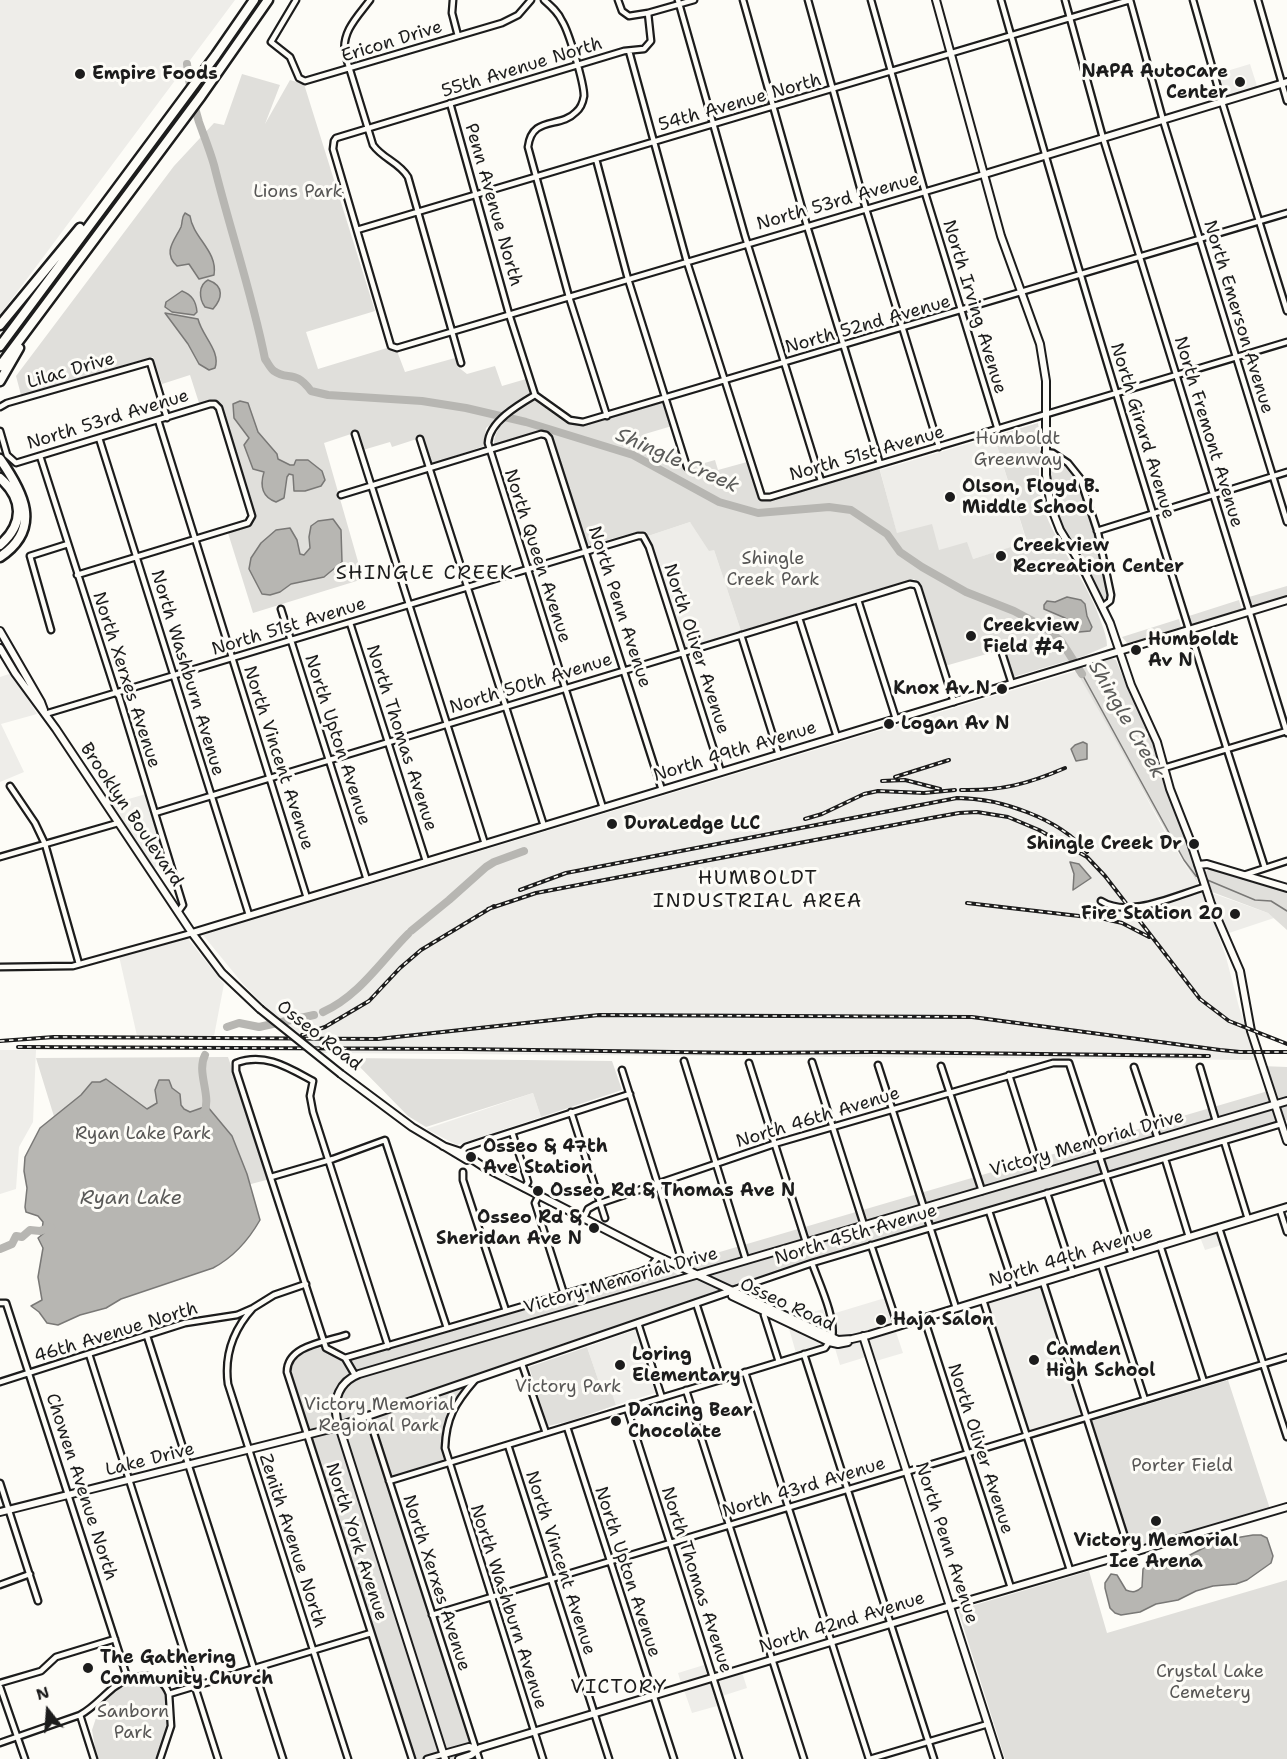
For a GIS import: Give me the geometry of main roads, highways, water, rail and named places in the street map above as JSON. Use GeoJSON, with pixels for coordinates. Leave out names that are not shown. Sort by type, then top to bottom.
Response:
{"type":"FeatureCollection","features":[{"type":"Feature","properties":{"kind":"highway"},"geometry":{"type":"LineString","coordinates":[[0,346],[197,81],[253,0]]}},
{"type":"Feature","properties":{"kind":"highway"},"geometry":{"type":"LineString","coordinates":[[0,366],[188,114],[268,0]]}},
{"type":"Feature","properties":{"kind":"highway"},"geometry":{"type":"LineString","coordinates":[[0,325],[140,157]]}},
{"type":"Feature","properties":{"kind":"highway"},"geometry":{"type":"LineString","coordinates":[[0,381],[48,301]]}},
{"type":"Feature","properties":{"kind":"highway"},"geometry":{"type":"LineString","coordinates":[[0,459],[20,489],[25,515],[17,541],[0,557]]}},
{"type":"Feature","properties":{"kind":"highway"},"geometry":{"type":"LineString","coordinates":[[0,478],[11,490],[18,510],[15,528],[2,542]]}},
{"type":"Feature","properties":{"kind":"water"},"geometry":{"type":"Polygon","coordinates":[[[185,213],[190,216],[192,224],[209,252],[214,266],[214,275],[199,279],[189,264],[177,266],[170,256],[171,246],[185,213]]]}},
{"type":"Feature","properties":{"kind":"water"},"geometry":{"type":"Polygon","coordinates":[[[208,280],[217,286],[220,293],[213,309],[205,307],[201,296],[202,285],[208,280]]]}},
{"type":"Feature","properties":{"kind":"water"},"geometry":{"type":"Polygon","coordinates":[[[182,291],[188,294],[194,302],[197,312],[194,315],[172,312],[165,307],[166,302],[182,291]]]}},
{"type":"Feature","properties":{"kind":"water"},"geometry":{"type":"Polygon","coordinates":[[[165,313],[198,319],[213,350],[215,368],[209,370],[199,364],[188,344],[165,313]]]}},
{"type":"Feature","properties":{"kind":"water"},"geometry":{"type":"Polygon","coordinates":[[[240,401],[248,403],[258,432],[277,454],[278,459],[290,465],[294,465],[296,460],[308,460],[322,471],[325,480],[321,486],[305,491],[294,491],[293,475],[289,474],[284,498],[276,502],[265,494],[262,486],[264,472],[253,469],[244,445],[249,438],[234,418],[233,404],[240,401]]]}},
{"type":"Feature","properties":{"kind":"water"},"geometry":{"type":"Polygon","coordinates":[[[333,519],[341,530],[342,562],[324,577],[291,584],[280,592],[270,595],[262,594],[249,569],[251,558],[261,543],[276,530],[290,528],[297,540],[300,554],[304,555],[310,548],[311,526],[318,521],[333,519]]]}},
{"type":"Feature","properties":{"kind":"water"},"geometry":{"type":"Polygon","coordinates":[[[1067,597],[1081,600],[1085,604],[1092,627],[1090,631],[1079,632],[1065,618],[1044,609],[1047,601],[1055,602],[1067,597]]]}},
{"type":"Feature","properties":{"kind":"water"},"geometry":{"type":"Polygon","coordinates":[[[1083,742],[1087,744],[1087,759],[1076,761],[1071,749],[1083,742]]]}},
{"type":"Feature","properties":{"kind":"water"},"geometry":{"type":"Polygon","coordinates":[[[1070,862],[1079,864],[1091,878],[1073,890],[1074,874],[1070,862]]]}},
{"type":"Feature","properties":{"kind":"water","name":"Ryan Lake"},"geometry":{"type":"Polygon","coordinates":[[[106,1079],[147,1109],[157,1103],[155,1090],[159,1080],[169,1080],[172,1088],[180,1094],[181,1105],[184,1109],[190,1112],[207,1106],[232,1136],[247,1174],[260,1220],[240,1248],[213,1268],[121,1299],[106,1308],[80,1315],[58,1325],[47,1323],[31,1306],[42,1300],[38,1277],[43,1248],[38,1238],[44,1233],[42,1231],[43,1222],[38,1216],[26,1212],[25,1157],[40,1128],[81,1095],[92,1082],[106,1079]]]}},
{"type":"Feature","properties":{"kind":"water"},"geometry":{"type":"Polygon","coordinates":[[[1253,1535],[1267,1538],[1273,1556],[1271,1563],[1247,1580],[1196,1591],[1178,1600],[1156,1604],[1140,1612],[1121,1615],[1110,1608],[1105,1583],[1111,1574],[1117,1575],[1126,1590],[1135,1592],[1142,1587],[1143,1569],[1146,1566],[1186,1557],[1217,1541],[1253,1535]]]}},
{"type":"Feature","properties":{"kind":"waterway","name":"Shingle Creek"},"geometry":{"type":"LineString","coordinates":[[187,64],[195,108],[214,165],[254,310],[265,359],[274,371],[300,380],[311,391],[328,395],[422,401],[466,408],[526,422],[633,455],[719,502],[758,513],[829,507],[851,510],[887,534],[900,552],[922,567],[966,592],[1014,611],[1044,627],[1061,641],[1082,674]]}},
{"type":"Feature","properties":{"kind":"waterway","name":"Shingle Creek"},"geometry":{"type":"LineString","coordinates":[[1082,674],[1184,860],[1196,876],[1201,878]]}},
{"type":"Feature","properties":{"kind":"waterway"},"geometry":{"type":"LineString","coordinates":[[411,931],[486,867],[524,851]]}},
{"type":"Feature","properties":{"kind":"waterway","name":"Shingle Creek"},"geometry":{"type":"LineString","coordinates":[[1205,879],[1255,900],[1271,901],[1287,911]]}},
{"type":"Feature","properties":{"kind":"waterway"},"geometry":{"type":"LineString","coordinates":[[323,1012],[348,997],[359,987],[408,934]]}},
{"type":"Feature","properties":{"kind":"waterway"},"geometry":{"type":"LineString","coordinates":[[227,1027],[239,1023],[259,1027],[314,1015]]}},
{"type":"Feature","properties":{"kind":"waterway"},"geometry":{"type":"LineString","coordinates":[[204,1114],[206,1099],[202,1069],[205,1055]]}},
{"type":"Feature","properties":{"kind":"waterway"},"geometry":{"type":"LineString","coordinates":[[0,1249],[12,1244],[16,1236],[22,1237],[30,1230],[40,1231],[51,1227]]}},
{"type":"Feature","properties":{"kind":"railway"},"geometry":{"type":"LineString","coordinates":[[895,777],[949,760]]}},
{"type":"Feature","properties":{"kind":"railway"},"geometry":{"type":"LineString","coordinates":[[961,790],[1014,785],[1065,768]]}},
{"type":"Feature","properties":{"kind":"railway"},"geometry":{"type":"LineString","coordinates":[[882,781],[905,780],[940,789]]}},
{"type":"Feature","properties":{"kind":"railway"},"geometry":{"type":"LineString","coordinates":[[805,819],[822,814],[864,794],[878,791],[924,793],[955,790]]}},
{"type":"Feature","properties":{"kind":"railway"},"geometry":{"type":"LineString","coordinates":[[520,890],[566,873],[957,798],[991,802],[1027,812],[1061,829],[1087,852]]}},
{"type":"Feature","properties":{"kind":"railway"},"geometry":{"type":"LineString","coordinates":[[488,909],[536,893],[959,813],[977,812],[1008,817],[1039,830],[1087,857],[1105,876],[1200,999],[1229,1021],[1287,1044]]}},
{"type":"Feature","properties":{"kind":"railway"},"geometry":{"type":"LineString","coordinates":[[967,903],[1105,919],[1122,923],[1149,937]]}},
{"type":"Feature","properties":{"kind":"railway"},"geometry":{"type":"LineString","coordinates":[[302,1035],[325,1027],[369,1001],[400,968],[421,950],[494,906]]}},
{"type":"Feature","properties":{"kind":"railway"},"geometry":{"type":"LineString","coordinates":[[0,1041],[54,1037],[378,1039],[599,1015],[972,1017],[1220,1050],[1287,1052]]}},
{"type":"Feature","properties":{"kind":"railway"},"geometry":{"type":"LineString","coordinates":[[18,1047],[1209,1056]]}},
{"type":"Feature","properties":{"kind":"place","name":"Empire Foods"},"geometry":{"type":"Point","coordinates":[80,74]}},
{"type":"Feature","properties":{"kind":"place","name":"NAPA AutoCare Center"},"geometry":{"type":"Point","coordinates":[1240,82]}},
{"type":"Feature","properties":{"kind":"place","name":"Olson, Floyd B. Middle School"},"geometry":{"type":"Point","coordinates":[950,497]}},
{"type":"Feature","properties":{"kind":"place","name":"Creekview Recreation Center"},"geometry":{"type":"Point","coordinates":[1001,556]}},
{"type":"Feature","properties":{"kind":"place","name":"Creekview Field #4"},"geometry":{"type":"Point","coordinates":[971,636]}},
{"type":"Feature","properties":{"kind":"place","name":"Humboldt Av N"},"geometry":{"type":"Point","coordinates":[1136,650]}},
{"type":"Feature","properties":{"kind":"place","name":"Knox Av N"},"geometry":{"type":"Point","coordinates":[1002,689]}},
{"type":"Feature","properties":{"kind":"place","name":"Logan Av N"},"geometry":{"type":"Point","coordinates":[889,724]}},
{"type":"Feature","properties":{"kind":"place","name":"DuraLedge LLC"},"geometry":{"type":"Point","coordinates":[612,824]}},
{"type":"Feature","properties":{"kind":"place","name":"Shingle Creek Dr"},"geometry":{"type":"Point","coordinates":[1194,844]}},
{"type":"Feature","properties":{"kind":"place","name":"Fire Station 20"},"geometry":{"type":"Point","coordinates":[1235,914]}},
{"type":"Feature","properties":{"kind":"place","name":"Osseo & 47th Ave Station"},"geometry":{"type":"Point","coordinates":[471,1157]}},
{"type":"Feature","properties":{"kind":"place","name":"Osseo Rd & Thomas Ave N"},"geometry":{"type":"Point","coordinates":[538,1191]}},
{"type":"Feature","properties":{"kind":"place","name":"Osseo Rd & Sheridan Ave N"},"geometry":{"type":"Point","coordinates":[594,1228]}},
{"type":"Feature","properties":{"kind":"place","name":"Haja Salon"},"geometry":{"type":"Point","coordinates":[881,1320]}},
{"type":"Feature","properties":{"kind":"place","name":"Camden High School"},"geometry":{"type":"Point","coordinates":[1034,1360]}},
{"type":"Feature","properties":{"kind":"place","name":"Loring Elementary"},"geometry":{"type":"Point","coordinates":[620,1365]}},
{"type":"Feature","properties":{"kind":"place","name":"Dancing Bear Chocolate"},"geometry":{"type":"Point","coordinates":[616,1421]}},
{"type":"Feature","properties":{"kind":"place","name":"Victory Memorial Ice Arena"},"geometry":{"type":"Point","coordinates":[1156,1521]}},
{"type":"Feature","properties":{"kind":"place","name":"The Gathering Community Church"},"geometry":{"type":"Point","coordinates":[88,1668]}},
{"type":"Feature","properties":{"kind":"district","name":"SHINGLE CREEK"},"geometry":{"type":"Point","coordinates":[425,574]}},
{"type":"Feature","properties":{"kind":"district","name":"HUMBOLDT INDUSTRIAL AREA"},"geometry":{"type":"Point","coordinates":[758,890]}},
{"type":"Feature","properties":{"kind":"district","name":"VICTORY"},"geometry":{"type":"Point","coordinates":[619,1688]}},
{"type":"Feature","properties":{"kind":"park label","name":"Lions Park"},"geometry":{"type":"Point","coordinates":[298,192]}},
{"type":"Feature","properties":{"kind":"park label","name":"Humboldt Greenway"},"geometry":{"type":"Point","coordinates":[1018,449]}},
{"type":"Feature","properties":{"kind":"park label","name":"Shingle Creek Park"},"geometry":{"type":"Point","coordinates":[773,569]}},
{"type":"Feature","properties":{"kind":"park label","name":"Ryan Lake Park"},"geometry":{"type":"Point","coordinates":[143,1134]}},
{"type":"Feature","properties":{"kind":"park label","name":"Victory Park"},"geometry":{"type":"Point","coordinates":[568,1387]}},
{"type":"Feature","properties":{"kind":"park label","name":"Victory Memorial Regional Park"},"geometry":{"type":"Point","coordinates":[379,1415]}},
{"type":"Feature","properties":{"kind":"park label","name":"Porter Field"},"geometry":{"type":"Point","coordinates":[1182,1466]}},
{"type":"Feature","properties":{"kind":"park label","name":"Crystal Lake Cemetery"},"geometry":{"type":"Point","coordinates":[1210,1682]}},
{"type":"Feature","properties":{"kind":"park label","name":"Sanborn Park"},"geometry":{"type":"Point","coordinates":[133,1722]}}]}
